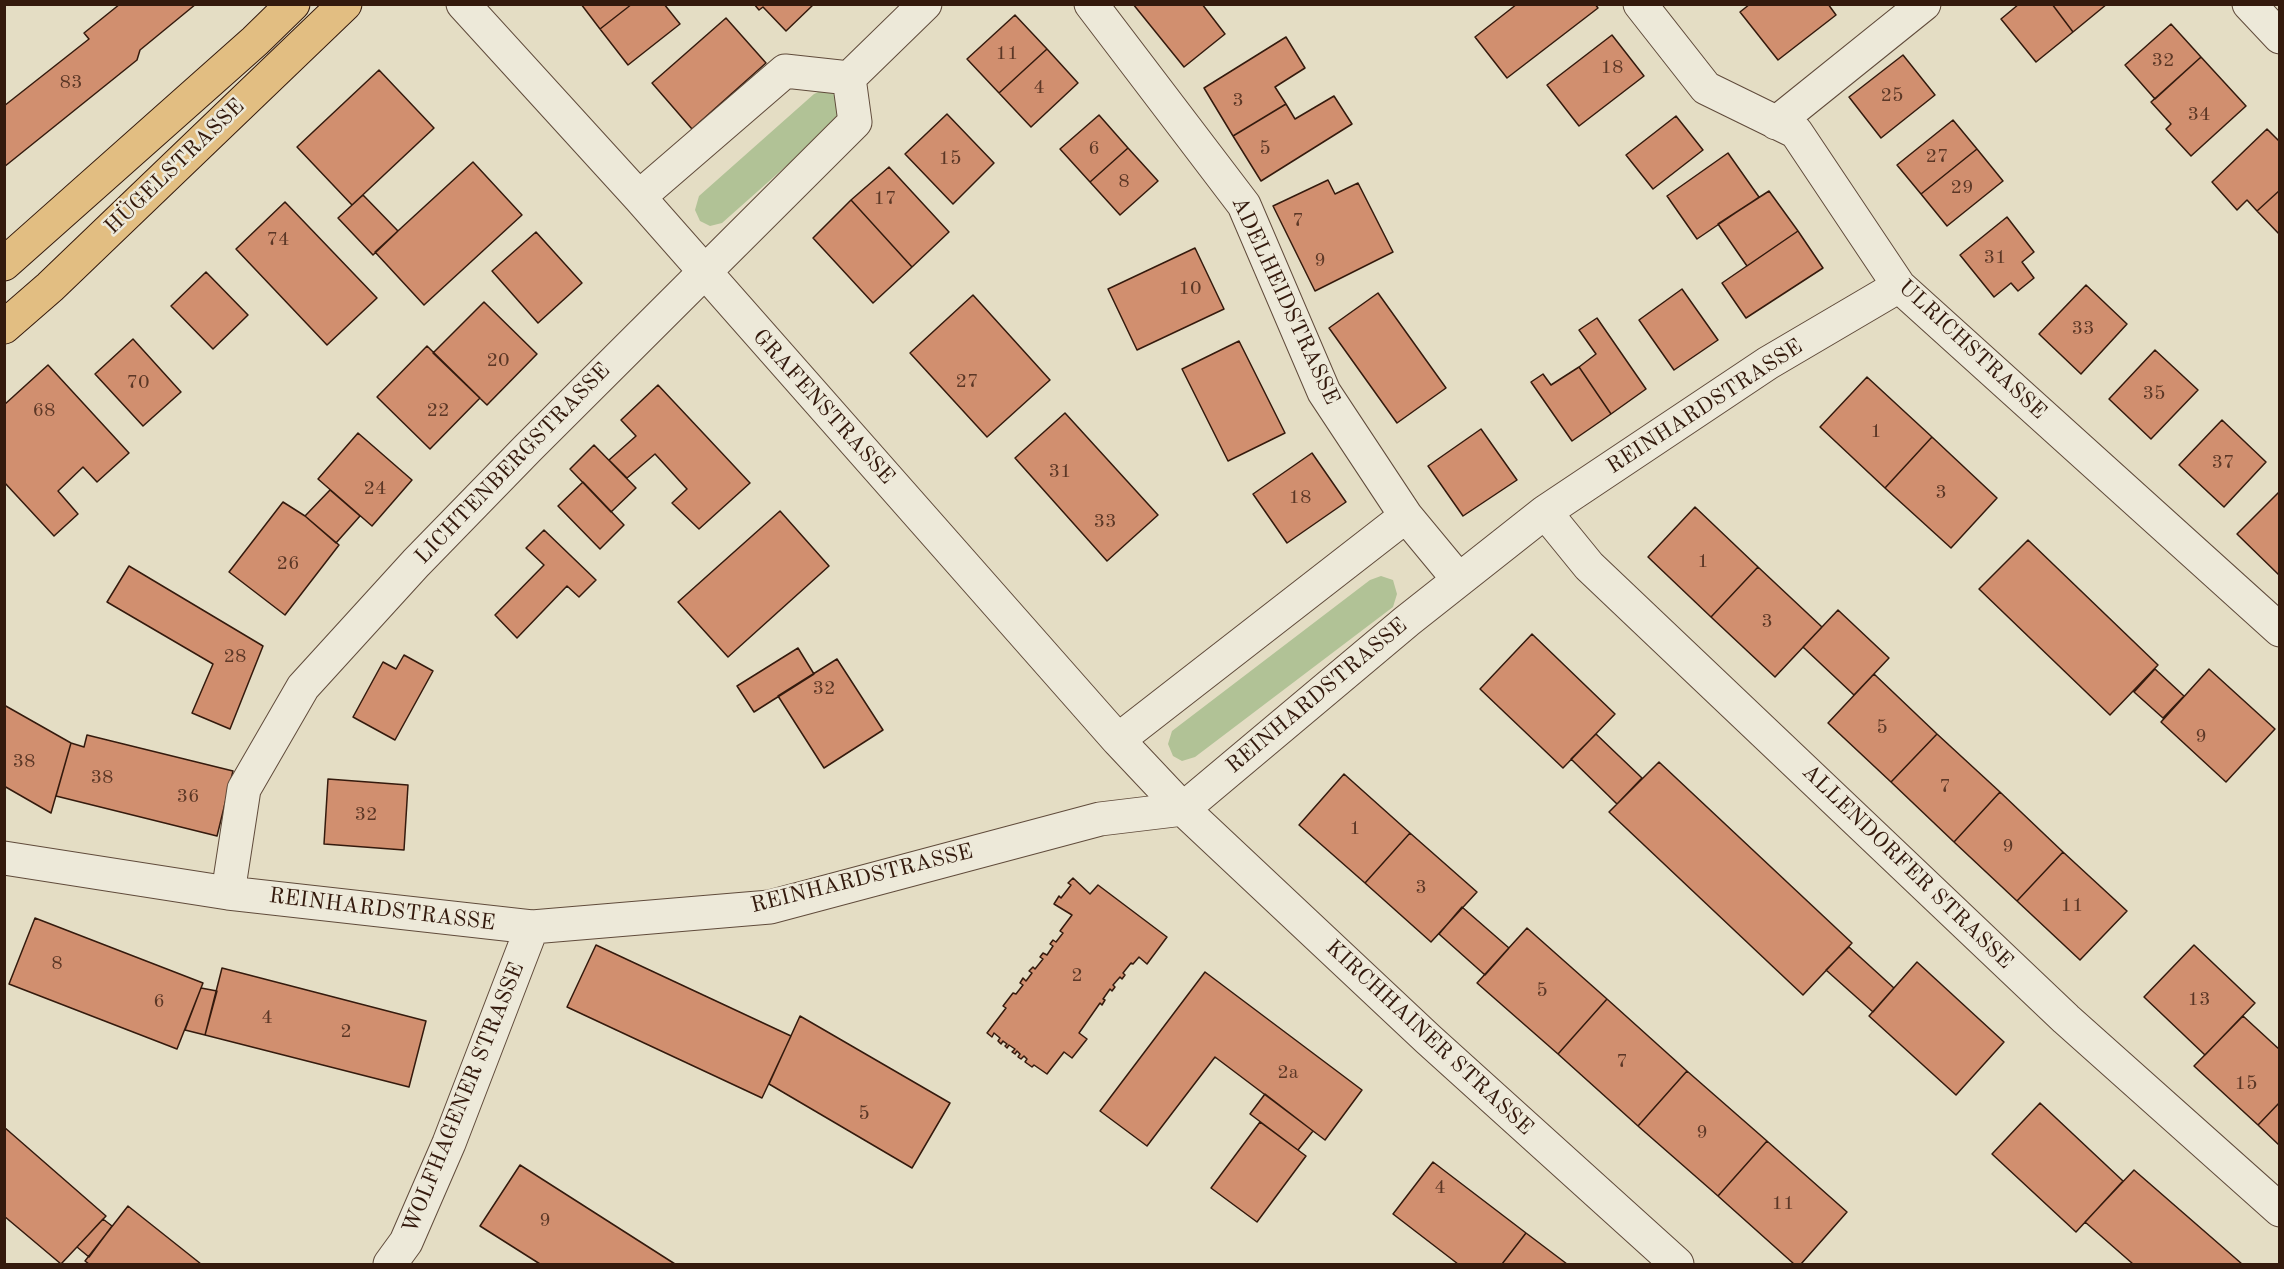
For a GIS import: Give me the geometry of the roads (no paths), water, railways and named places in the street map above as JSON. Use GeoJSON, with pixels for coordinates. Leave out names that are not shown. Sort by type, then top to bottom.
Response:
{"type":"FeatureCollection","features":[{"type":"Feature","properties":{"kind":"main road","name":"HÜGELSTRASSE"},"geometry":{"type":"LineString","coordinates":[[4,264],[246,49],[293,4]]}},
{"type":"Feature","properties":{"kind":"main road","name":"HÜGELSTRASSE"},"geometry":{"type":"LineString","coordinates":[[4,327],[50,287],[345,4]]}},
{"type":"Feature","properties":{"kind":"street","name":"GRAFENSTRASSE"},"geometry":{"type":"LineString","coordinates":[[463,4],[639,197],[1118,740],[1183,809]]}},
{"type":"Feature","properties":{"kind":"street"},"geometry":{"type":"LineString","coordinates":[[639,197],[785,71],[849,78],[925,4]]}},
{"type":"Feature","properties":{"kind":"street","name":"ADELHEIDSTRASSE"},"geometry":{"type":"LineString","coordinates":[[1091,4],[1244,204],[1324,392],[1406,516]]}},
{"type":"Feature","properties":{"kind":"street","name":"ULRICHSTRASSE"},"geometry":{"type":"LineString","coordinates":[[1640,4],[1706,88],[1796,132],[1899,285],[2280,630]]}},
{"type":"Feature","properties":{"kind":"street"},"geometry":{"type":"LineString","coordinates":[[1776,123],[1924,4]]}},
{"type":"Feature","properties":{"kind":"street"},"geometry":{"type":"LineString","coordinates":[[2249,4],[2280,37]]}},
{"type":"Feature","properties":{"kind":"street","name":"LICHTENBERGSTRASSE"},"geometry":{"type":"LineString","coordinates":[[228,892],[244,789],[303,687],[416,563],[703,272],[855,122],[849,78]]}},
{"type":"Feature","properties":{"kind":"street","name":"REINHARDSTRASSE"},"geometry":{"type":"LineString","coordinates":[[4,858],[228,892],[532,927],[770,907],[1100,819],[1183,809],[1407,621],[1545,512],[1768,363],[1899,285]]}},
{"type":"Feature","properties":{"kind":"street","name":"ALLENDORFER STRASSE"},"geometry":{"type":"LineString","coordinates":[[1545,512],[1589,566],[2066,1019],[2280,1210]]}},
{"type":"Feature","properties":{"kind":"street"},"geometry":{"type":"LineString","coordinates":[[1118,740],[1406,516],[1459,580]]}},
{"type":"Feature","properties":{"kind":"street","name":"KIRCHHAINER STRASSE"},"geometry":{"type":"LineString","coordinates":[[1183,809],[1428,1039],[1677,1264]]}},
{"type":"Feature","properties":{"kind":"street","name":"WOLFHAGENER STRASSE"},"geometry":{"type":"LineString","coordinates":[[390,1264],[406,1242],[449,1143],[532,927]]}}]}
